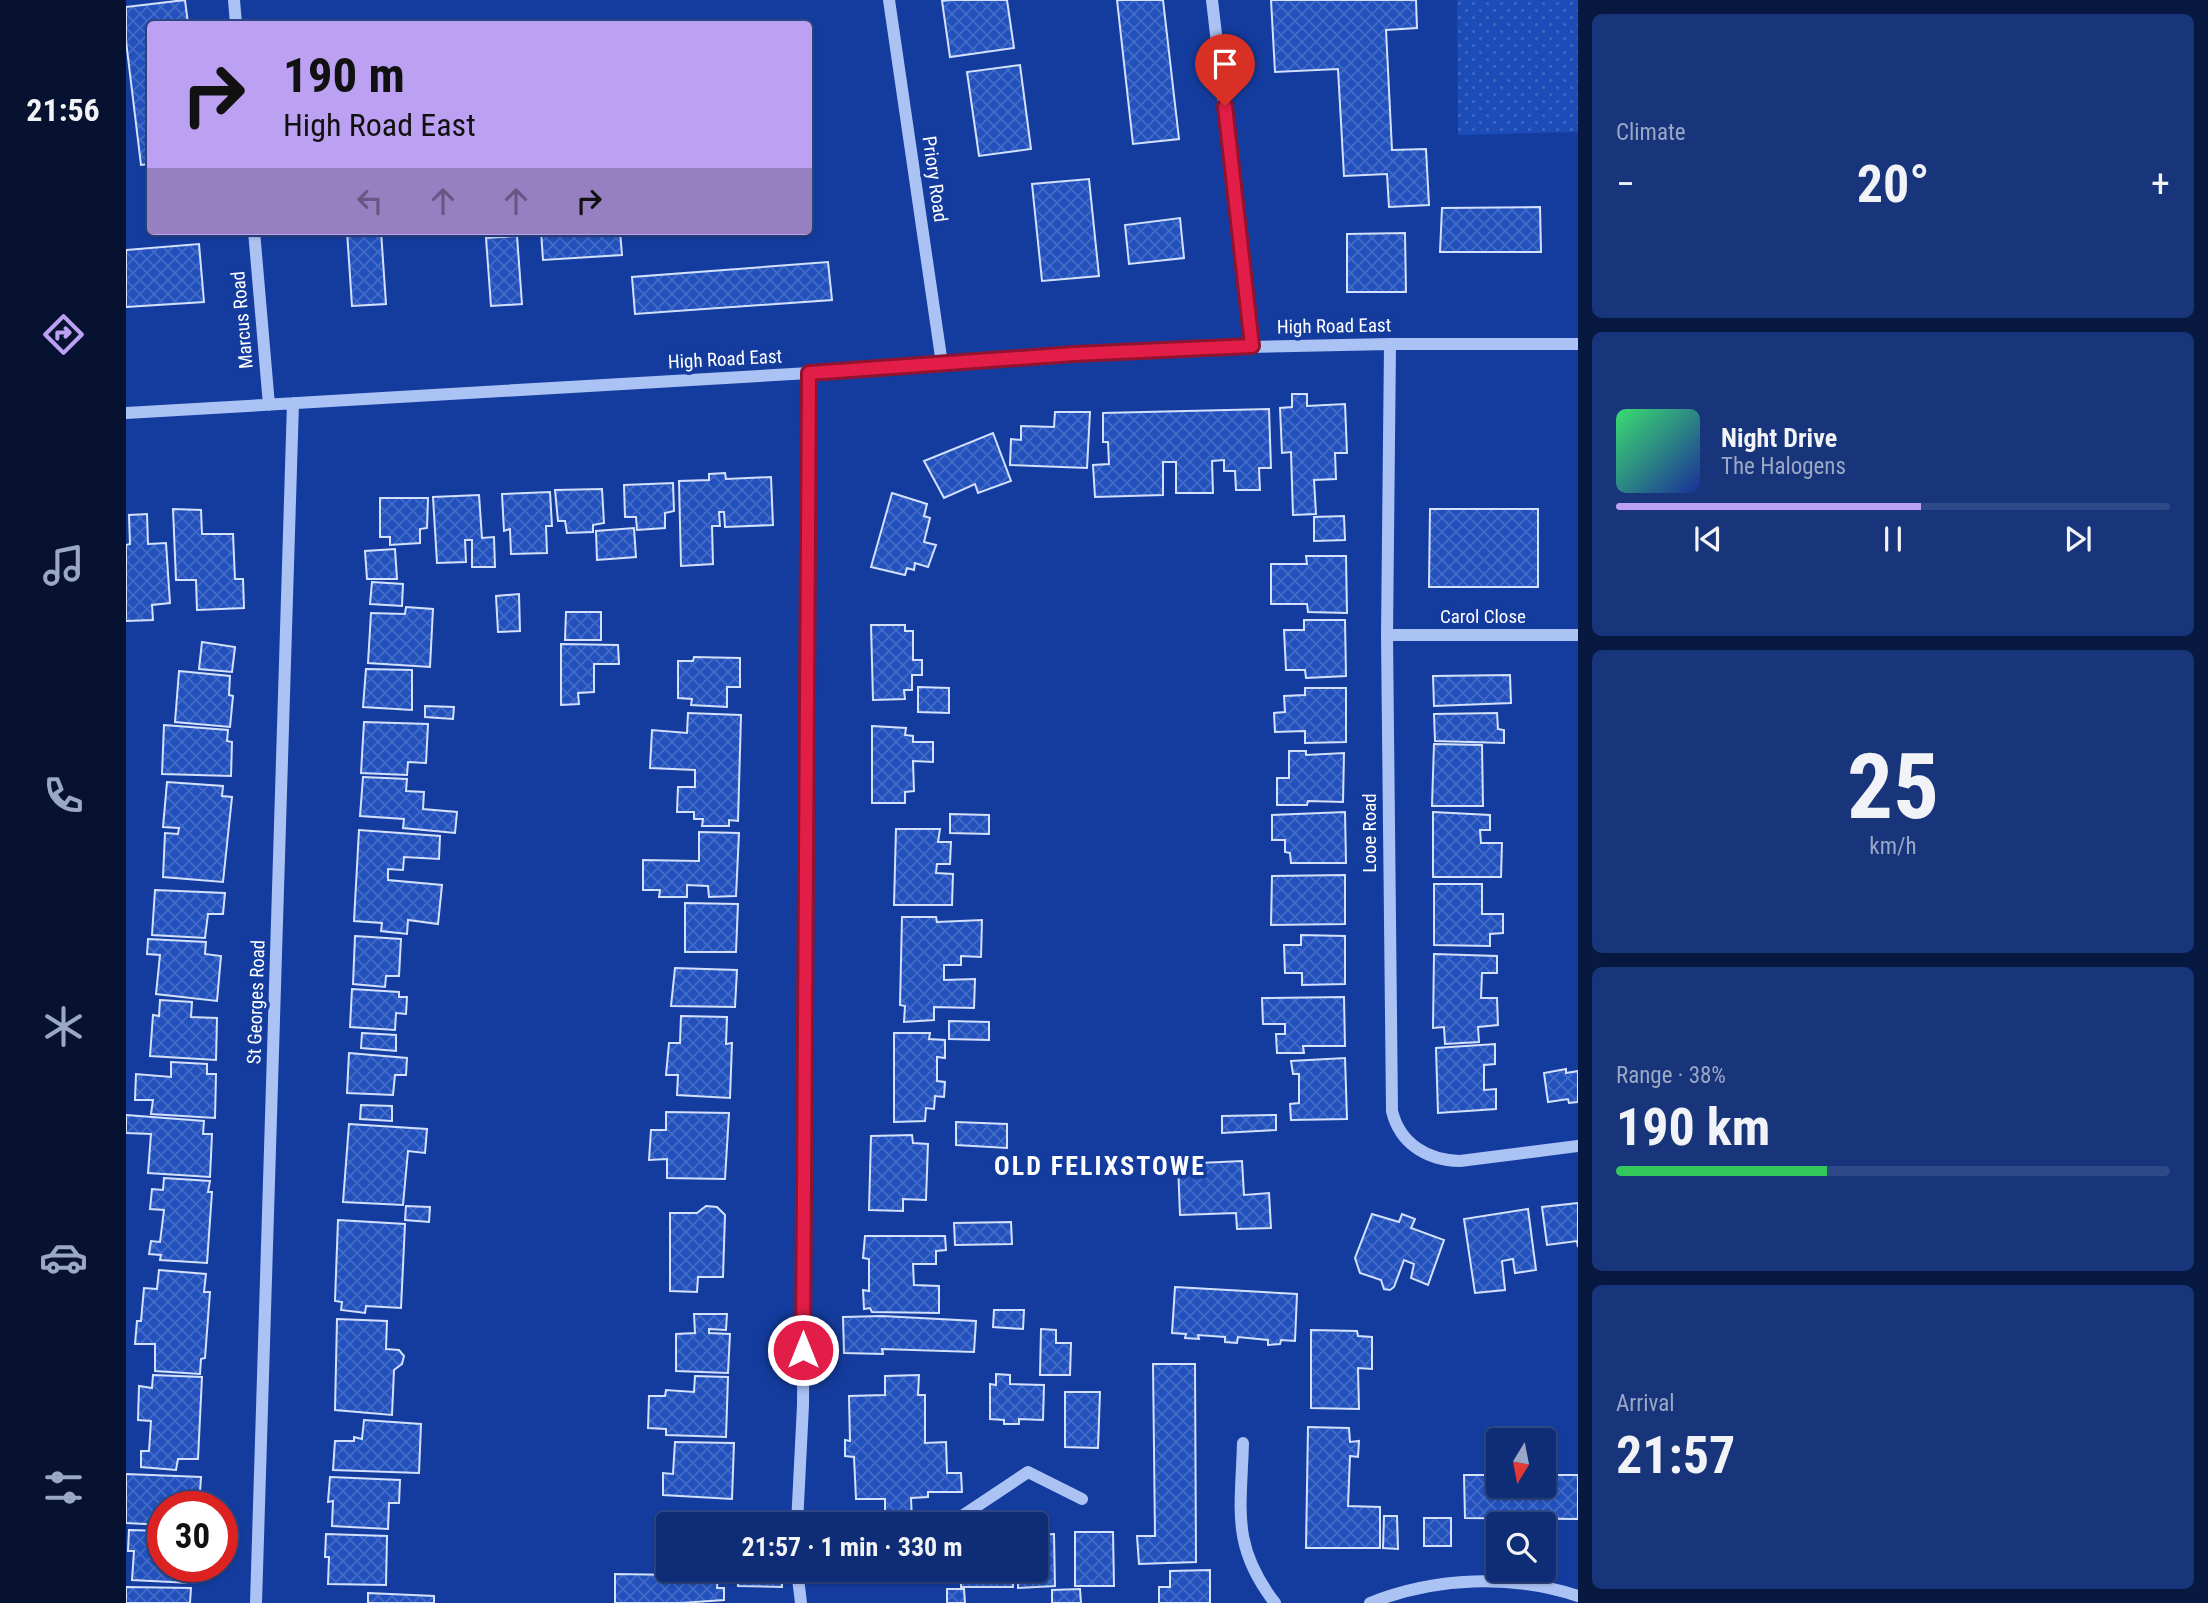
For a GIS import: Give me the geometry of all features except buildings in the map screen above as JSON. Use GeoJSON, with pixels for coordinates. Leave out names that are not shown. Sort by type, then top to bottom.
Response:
{"type":"FeatureCollection","features":[{"type":"Feature","properties":{"kind":"street"},"geometry":{"type":"LineString","coordinates":[[234,0],[236,21]]}},
{"type":"Feature","properties":{"kind":"street","name":"Priory Road"},"geometry":{"type":"LineString","coordinates":[[889,0],[942,363]]}},
{"type":"Feature","properties":{"kind":"street"},"geometry":{"type":"LineString","coordinates":[[1212,0],[1252,346]]}},
{"type":"Feature","properties":{"kind":"street","name":"Marcus Road"},"geometry":{"type":"LineString","coordinates":[[254,235],[269,405]]}},
{"type":"Feature","properties":{"kind":"street","name":"Looe Road"},"geometry":{"type":"LineString","coordinates":[[1390,344],[1387,635],[1390,1086],[1394,1121],[1398,1130],[1414,1147],[1443,1160],[1460,1161],[1578,1146]]}},
{"type":"Feature","properties":{"kind":"street","name":"High Road East"},"geometry":{"type":"LineString","coordinates":[[126,412],[809,373],[1074,354],[1252,346],[1578,344]]}},
{"type":"Feature","properties":{"kind":"street"},"geometry":{"type":"LineString","coordinates":[[798,1512],[803,1405],[809,373]]}},
{"type":"Feature","properties":{"kind":"street","name":"St Georges Road"},"geometry":{"type":"LineString","coordinates":[[256,1603],[293,403]]}},
{"type":"Feature","properties":{"kind":"street","name":"Carol Close"},"geometry":{"type":"LineString","coordinates":[[1387,635],[1578,635]]}},
{"type":"Feature","properties":{"kind":"street"},"geometry":{"type":"LineString","coordinates":[[1243,1443],[1240,1516],[1243,1542],[1253,1572],[1275,1603]]}},
{"type":"Feature","properties":{"kind":"street"},"geometry":{"type":"LineString","coordinates":[[968,1512],[1028,1472],[1082,1499]]}},
{"type":"Feature","properties":{"kind":"street"},"geometry":{"type":"LineString","coordinates":[[798,1582],[801,1603]]}},
{"type":"Feature","properties":{"kind":"street"},"geometry":{"type":"LineString","coordinates":[[1370,1603],[1420,1587],[1457,1583],[1512,1583],[1578,1596]]}},
{"type":"Feature","properties":{"kind":"shaded area"},"geometry":{"type":"Polygon","coordinates":[[[1457,0],[1578,0],[1578,132],[1458,135],[1457,0]]]}},
{"type":"Feature","properties":{"kind":"district","name":"OLD FELIXSTOWE"},"geometry":{"type":"Point","coordinates":[1100,1166]}},
{"type":"Feature","properties":{"kind":"route"},"geometry":{"type":"LineString","coordinates":[[803,1350],[809,373],[1152,349],[1252,346],[1225,106]]}}]}
